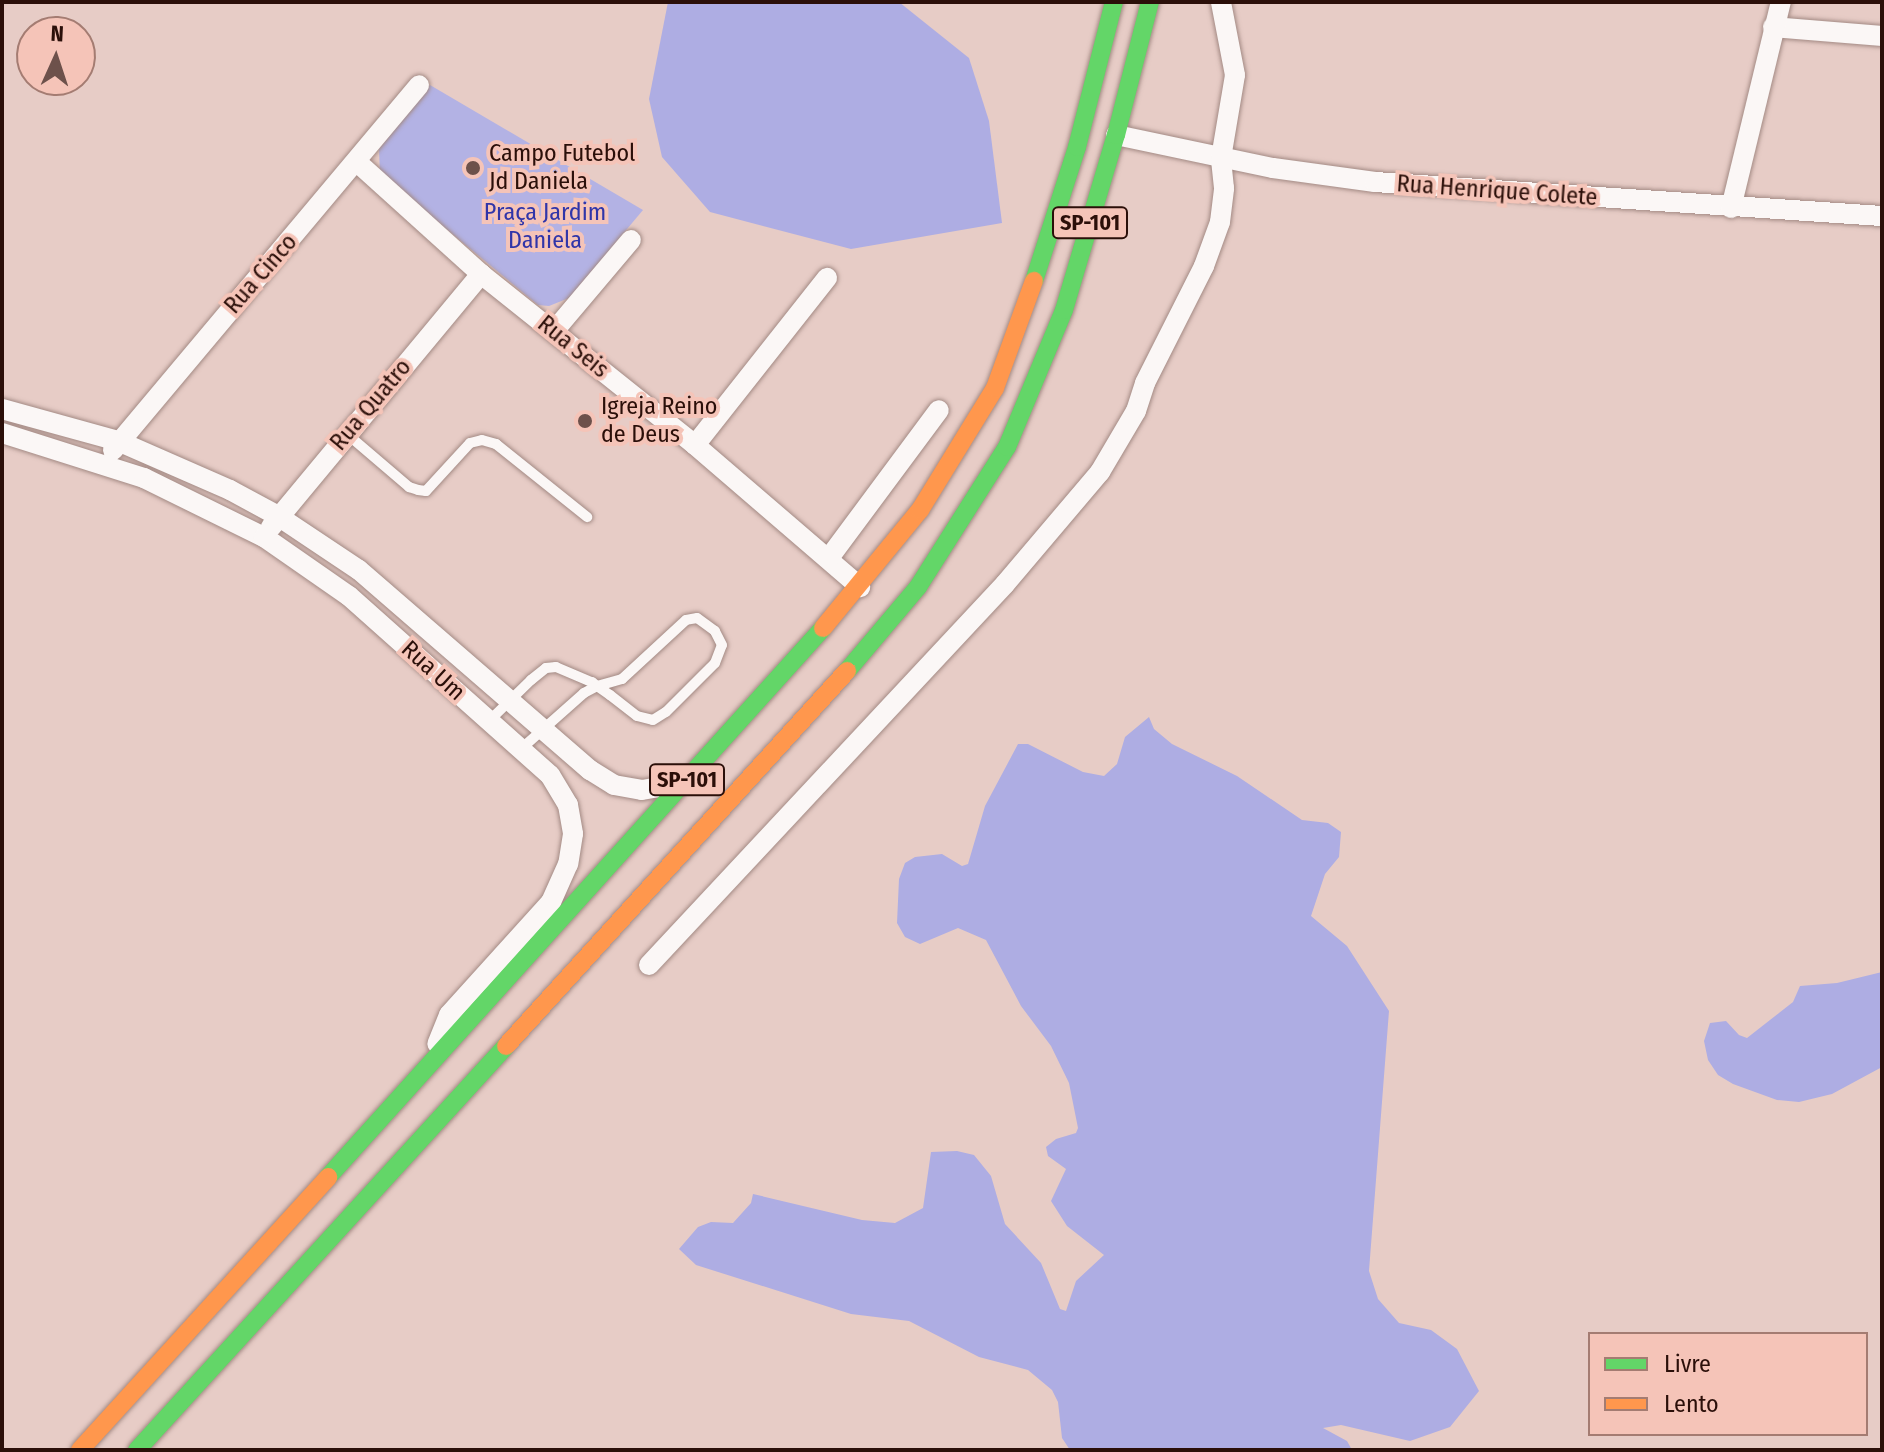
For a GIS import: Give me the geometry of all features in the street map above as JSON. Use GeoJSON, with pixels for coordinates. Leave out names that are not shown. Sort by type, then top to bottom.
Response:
{"type":"FeatureCollection","features":[{"type":"Feature","properties":{"kind":"highway","name":"SP-101"},"geometry":{"type":"LineString","coordinates":[[80,1450],[710,756],[860,587],[920,510],[995,388],[1017,332],[1077,147],[1114,2]]}},
{"type":"Feature","properties":{"kind":"highway","name":"SP-101"},"geometry":{"type":"LineString","coordinates":[[137,1450],[828,694],[918,587],[1007,447],[1042,368],[1064,310],[1116,135],[1150,2]]}},
{"type":"Feature","properties":{"kind":"street"},"geometry":{"type":"LineString","coordinates":[[649,965],[1005,584],[1100,472],[1136,411],[1145,383],[1204,266],[1220,222],[1224,188],[1221,158],[1235,75],[1221,2]]}},
{"type":"Feature","properties":{"kind":"street"},"geometry":{"type":"LineString","coordinates":[[1731,208],[1781,2]]}},
{"type":"Feature","properties":{"kind":"street"},"geometry":{"type":"LineString","coordinates":[[1773,27],[1882,36]]}},
{"type":"Feature","properties":{"kind":"street","name":"Rua Cinco"},"geometry":{"type":"LineString","coordinates":[[105,464],[118,441],[419,85]]}},
{"type":"Feature","properties":{"kind":"street","name":"Rua Henrique Colete"},"geometry":{"type":"LineString","coordinates":[[1116,135],[1221,158],[1375,182],[1882,216]]}},
{"type":"Feature","properties":{"kind":"street","name":"Rua Seis"},"geometry":{"type":"LineString","coordinates":[[357,162],[481,274],[695,445],[860,587]]}},
{"type":"Feature","properties":{"kind":"street"},"geometry":{"type":"LineString","coordinates":[[554,331],[631,240]]}},
{"type":"Feature","properties":{"kind":"street","name":"Rua Quatro"},"geometry":{"type":"LineString","coordinates":[[264,537],[278,516],[481,274]]}},
{"type":"Feature","properties":{"kind":"street"},"geometry":{"type":"LineString","coordinates":[[695,445],[827,278]]}},
{"type":"Feature","properties":{"kind":"street"},"geometry":{"type":"LineString","coordinates":[[2,409],[118,441],[217,484],[278,516],[359,570],[590,770],[614,785],[642,790],[670,785],[710,756]]}},
{"type":"Feature","properties":{"kind":"street"},"geometry":{"type":"LineString","coordinates":[[829,558],[939,410]]}},
{"type":"Feature","properties":{"kind":"street","name":"Rua Um"},"geometry":{"type":"LineString","coordinates":[[2,433],[144,478],[264,537],[349,596],[550,775],[568,805],[573,834],[568,864],[551,902],[449,1015],[431,1065]]}},
{"type":"Feature","properties":{"kind":"street"},"geometry":{"type":"LineString","coordinates":[[144,1450],[167,1417]]}},
{"type":"Feature","properties":{"kind":"lane"},"geometry":{"type":"LineString","coordinates":[[347,434],[409,487],[426,491],[470,443],[482,440],[496,444],[587,517]]}},
{"type":"Feature","properties":{"kind":"lane"},"geometry":{"type":"LineString","coordinates":[[489,721],[546,668],[556,667],[597,686],[637,716],[653,720],[694,687],[715,663],[722,645],[715,631],[697,618],[686,620],[622,679],[597,686],[541,728],[521,749]]}},
{"type":"Feature","properties":{"kind":"green space","name":"Praça Jardim Daniela"},"geometry":{"type":"Polygon","coordinates":[[[430,85],[643,210],[569,298],[549,306],[538,305],[380,174],[379,149],[430,85]]]}},
{"type":"Feature","properties":{"kind":"shaded area"},"geometry":{"type":"Polygon","coordinates":[[[668,2],[899,2],[969,58],[989,121],[1002,223],[851,249],[710,212],[662,157],[649,99],[668,2]]]}},
{"type":"Feature","properties":{"kind":"shaded area"},"geometry":{"type":"Polygon","coordinates":[[[1149,717],[1154,729],[1172,744],[1237,776],[1302,820],[1328,823],[1341,832],[1339,857],[1325,874],[1311,916],[1347,946],[1389,1011],[1369,1271],[1378,1299],[1399,1323],[1431,1330],[1457,1349],[1479,1391],[1450,1427],[1410,1441],[1341,1425],[1323,1428],[1347,1441],[1352,1450],[1070,1450],[1062,1438],[1058,1402],[1052,1390],[1028,1370],[979,1357],[909,1321],[851,1314],[696,1265],[679,1249],[698,1227],[711,1222],[733,1223],[751,1203],[753,1194],[862,1220],[895,1223],[923,1208],[931,1152],[957,1151],[974,1155],[991,1176],[1005,1224],[1041,1263],[1060,1309],[1066,1311],[1076,1281],[1104,1255],[1067,1226],[1051,1201],[1066,1169],[1048,1156],[1046,1147],[1056,1139],[1076,1133],[1078,1128],[1069,1083],[1051,1046],[1021,1006],[986,940],[958,928],[920,944],[905,937],[897,923],[899,879],[905,863],[915,857],[942,854],[962,866],[968,864],[985,806],[1018,744],[1028,744],[1083,772],[1104,776],[1117,764],[1125,737],[1149,717]]]}},
{"type":"Feature","properties":{"kind":"shaded area"},"geometry":{"type":"Polygon","coordinates":[[[1882,972],[1882,1067],[1832,1094],[1799,1102],[1777,1100],[1733,1084],[1718,1075],[1708,1060],[1704,1041],[1710,1023],[1726,1021],[1739,1035],[1747,1038],[1793,1002],[1800,986],[1837,983],[1882,972]]]}},
{"type":"Feature","properties":{"kind":"traffic: fast"},"geometry":{"type":"LineString","coordinates":[[1034,281],[1077,147],[1114,2]]}},
{"type":"Feature","properties":{"kind":"traffic: fast"},"geometry":{"type":"LineString","coordinates":[[847,671],[918,587],[1007,447],[1064,310],[1116,135],[1150,2]]}},
{"type":"Feature","properties":{"kind":"traffic: fast"},"geometry":{"type":"LineString","coordinates":[[328,1177],[823,628]]}},
{"type":"Feature","properties":{"kind":"traffic: fast"},"geometry":{"type":"LineString","coordinates":[[137,1450],[506,1046]]}},
{"type":"Feature","properties":{"kind":"traffic: slow"},"geometry":{"type":"LineString","coordinates":[[823,628],[920,510],[995,388],[1034,281]]}},
{"type":"Feature","properties":{"kind":"traffic: slow"},"geometry":{"type":"LineString","coordinates":[[506,1046],[847,671]]}},
{"type":"Feature","properties":{"kind":"traffic: slow"},"geometry":{"type":"LineString","coordinates":[[80,1450],[328,1177]]}},
{"type":"Feature","properties":{"kind":"place","name":"Campo Futebol Jd Daniela"},"geometry":{"type":"Point","coordinates":[473,168]}},
{"type":"Feature","properties":{"kind":"place","name":"Igreja Reino de Deus"},"geometry":{"type":"Point","coordinates":[585,421]}}]}
